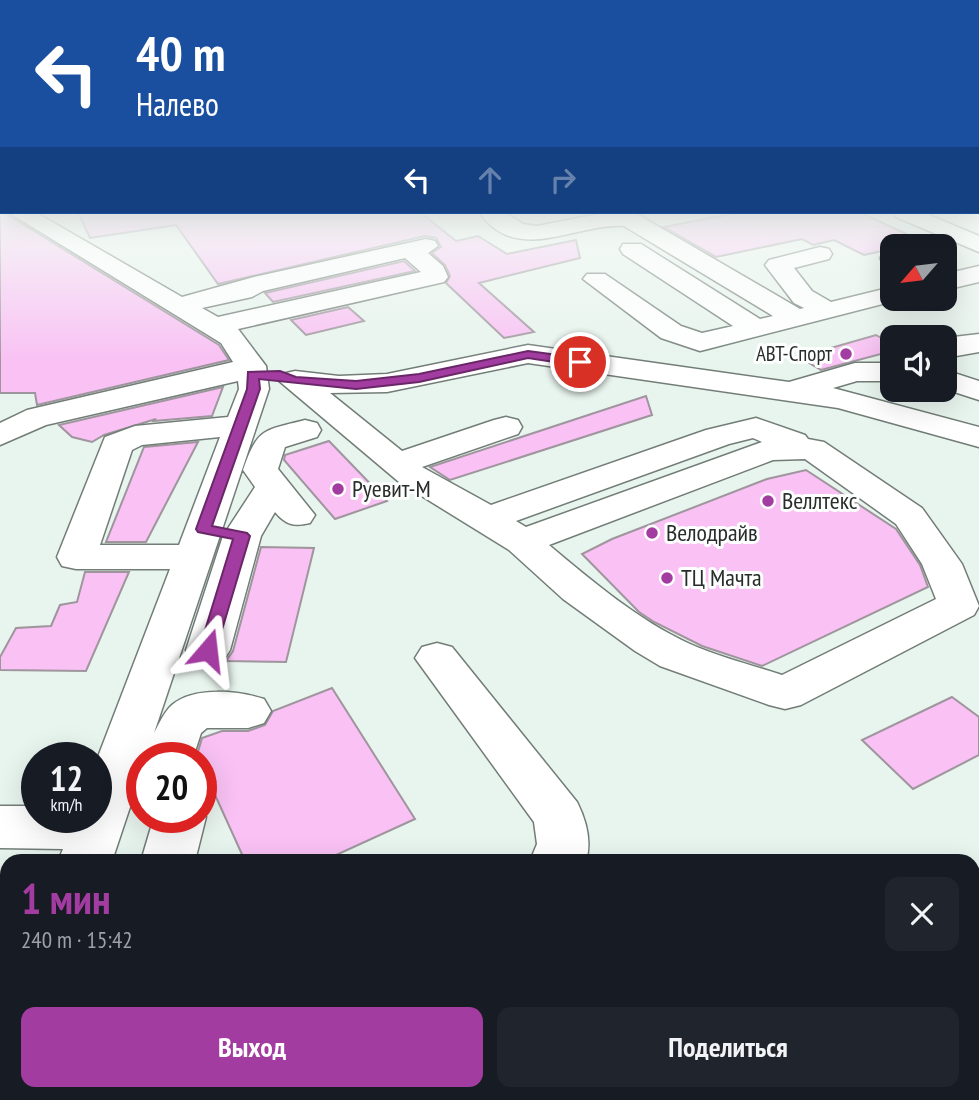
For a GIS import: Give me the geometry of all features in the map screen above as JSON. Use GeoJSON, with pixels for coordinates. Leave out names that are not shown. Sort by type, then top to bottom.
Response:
{"type":"FeatureCollection","features":[{"type":"Feature","properties":{"kind":"street"},"geometry":{"type":"LineString","coordinates":[[0,827],[91,844],[213,541],[241,425],[254,389],[249,358],[231,337],[99,259]]}},
{"type":"Feature","properties":{"kind":"street"},"geometry":{"type":"LineString","coordinates":[[177,306],[232,294],[254,285],[368,259]]}},
{"type":"Feature","properties":{"kind":"street"},"geometry":{"type":"LineString","coordinates":[[212,327],[435,277],[426,259]]}},
{"type":"Feature","properties":{"kind":"street"},"geometry":{"type":"LineString","coordinates":[[649,259],[757,329]]}},
{"type":"Feature","properties":{"kind":"street"},"geometry":{"type":"LineString","coordinates":[[699,259],[797,319]]}},
{"type":"Feature","properties":{"kind":"street"},"geometry":{"type":"LineString","coordinates":[[800,259],[778,265],[803,297],[828,311]]}},
{"type":"Feature","properties":{"kind":"street"},"geometry":{"type":"LineString","coordinates":[[957,279],[979,274]]}},
{"type":"Feature","properties":{"kind":"street"},"geometry":{"type":"LineString","coordinates":[[596,279],[688,340],[700,342],[880,298]]}},
{"type":"Feature","properties":{"kind":"street"},"geometry":{"type":"LineString","coordinates":[[232,294],[261,309],[266,316]]}},
{"type":"Feature","properties":{"kind":"street"},"geometry":{"type":"LineString","coordinates":[[957,344],[979,343]]}},
{"type":"Feature","properties":{"kind":"street"},"geometry":{"type":"LineString","coordinates":[[0,435],[37,417],[70,412],[252,370],[295,380],[339,385],[387,383],[528,355],[829,398],[979,437]]}},
{"type":"Feature","properties":{"kind":"street"},"geometry":{"type":"LineString","coordinates":[[789,392],[855,372],[880,372]]}},
{"type":"Feature","properties":{"kind":"street"},"geometry":{"type":"LineString","coordinates":[[829,398],[874,383],[880,378]]}},
{"type":"Feature","properties":{"kind":"street"},"geometry":{"type":"LineString","coordinates":[[295,380],[411,475],[488,519],[522,542],[577,590],[675,655],[785,693],[959,605],[942,564],[909,516],[812,449],[756,428],[718,437],[488,519]]}},
{"type":"Feature","properties":{"kind":"street"},"geometry":{"type":"LineString","coordinates":[[957,383],[979,391]]}},
{"type":"Feature","properties":{"kind":"street"},"geometry":{"type":"LineString","coordinates":[[241,425],[135,436],[117,444],[76,557],[213,541],[273,486]]}},
{"type":"Feature","properties":{"kind":"street"},"geometry":{"type":"LineString","coordinates":[[397,464],[506,428]]}},
{"type":"Feature","properties":{"kind":"street"},"geometry":{"type":"LineString","coordinates":[[297,515],[260,470],[270,441],[305,430]]}},
{"type":"Feature","properties":{"kind":"street"},"geometry":{"type":"LineString","coordinates":[[522,542],[769,450],[812,449]]}},
{"type":"Feature","properties":{"kind":"street"},"geometry":{"type":"LineString","coordinates":[[208,650],[213,541]]}},
{"type":"Feature","properties":{"kind":"street"},"geometry":{"type":"LineString","coordinates":[[437,658],[559,817],[563,844],[559,854]]}},
{"type":"Feature","properties":{"kind":"street"},"geometry":{"type":"LineString","coordinates":[[174,742],[178,726],[185,718],[205,711],[248,710]]}},
{"type":"Feature","properties":{"kind":"street"},"geometry":{"type":"LineString","coordinates":[[170,854],[176,833]]}},
{"type":"Feature","properties":{"kind":"building"},"geometry":{"type":"Polygon","coordinates":[[[0,259],[80,259],[219,345],[229,360],[37,405],[35,393],[0,393],[0,259]]]}},
{"type":"Feature","properties":{"kind":"building"},"geometry":{"type":"Polygon","coordinates":[[[200,259],[324,259],[218,284],[200,259]]]}},
{"type":"Feature","properties":{"kind":"building"},"geometry":{"type":"Polygon","coordinates":[[[439,259],[575,259],[479,283],[534,332],[504,338],[446,283],[450,276],[439,259]]]}},
{"type":"Feature","properties":{"kind":"building"},"geometry":{"type":"Polygon","coordinates":[[[404,261],[415,271],[273,302],[265,293],[404,261]]]}},
{"type":"Feature","properties":{"kind":"building"},"geometry":{"type":"Polygon","coordinates":[[[348,307],[364,321],[306,335],[291,320],[348,307]]]}},
{"type":"Feature","properties":{"kind":"building","name":"АВТ-Спорт"},"geometry":{"type":"Polygon","coordinates":[[[876,335],[880,337],[880,354],[821,370],[799,357],[876,335]]]}},
{"type":"Feature","properties":{"kind":"building"},"geometry":{"type":"Polygon","coordinates":[[[223,387],[212,416],[154,421],[156,419],[104,435],[92,442],[72,437],[59,425],[223,387]]]}},
{"type":"Feature","properties":{"kind":"building"},"geometry":{"type":"Polygon","coordinates":[[[646,396],[652,415],[450,480],[430,467],[646,396]]]}},
{"type":"Feature","properties":{"kind":"building"},"geometry":{"type":"Polygon","coordinates":[[[329,441],[387,501],[335,519],[284,460],[285,455],[329,441]]]}},
{"type":"Feature","properties":{"kind":"building"},"geometry":{"type":"Polygon","coordinates":[[[198,442],[146,542],[106,542],[144,447],[198,442]]]}},
{"type":"Feature","properties":{"kind":"building"},"geometry":{"type":"Polygon","coordinates":[[[806,470],[896,529],[920,565],[928,587],[762,666],[702,646],[654,622],[639,612],[582,554],[612,539],[767,479],[806,470]]]}},
{"type":"Feature","properties":{"kind":"building"},"geometry":{"type":"Polygon","coordinates":[[[261,547],[314,548],[286,662],[226,661],[233,651],[261,547]]]}},
{"type":"Feature","properties":{"kind":"building"},"geometry":{"type":"Polygon","coordinates":[[[85,572],[129,572],[86,671],[0,670],[0,657],[16,628],[51,626],[60,605],[77,602],[85,572]]]}},
{"type":"Feature","properties":{"kind":"building"},"geometry":{"type":"Polygon","coordinates":[[[332,688],[415,819],[338,854],[242,854],[217,799],[217,742],[201,742],[202,738],[222,731],[248,731],[265,725],[273,711],[332,688]]]}},
{"type":"Feature","properties":{"kind":"building"},"geometry":{"type":"Polygon","coordinates":[[[952,697],[979,717],[979,755],[913,789],[862,740],[952,697]]]}},
{"type":"Feature","properties":{"kind":"place","name":"АВТ-Спорт"},"geometry":{"type":"Point","coordinates":[846,354]}},
{"type":"Feature","properties":{"kind":"place","name":"Руевит-М"},"geometry":{"type":"Point","coordinates":[338,489]}},
{"type":"Feature","properties":{"kind":"place","name":"Веллтекс"},"geometry":{"type":"Point","coordinates":[768,501]}},
{"type":"Feature","properties":{"kind":"place","name":"Велодрайв"},"geometry":{"type":"Point","coordinates":[652,533]}},
{"type":"Feature","properties":{"kind":"place","name":"ТЦ Мачта"},"geometry":{"type":"Point","coordinates":[667,578]}},
{"type":"Feature","properties":{"kind":"route"},"geometry":{"type":"LineString","coordinates":[[208,650],[242,536],[204,529],[254,389],[253,375],[280,375],[295,380],[356,385],[419,378],[528,355],[580,362]]}}]}
